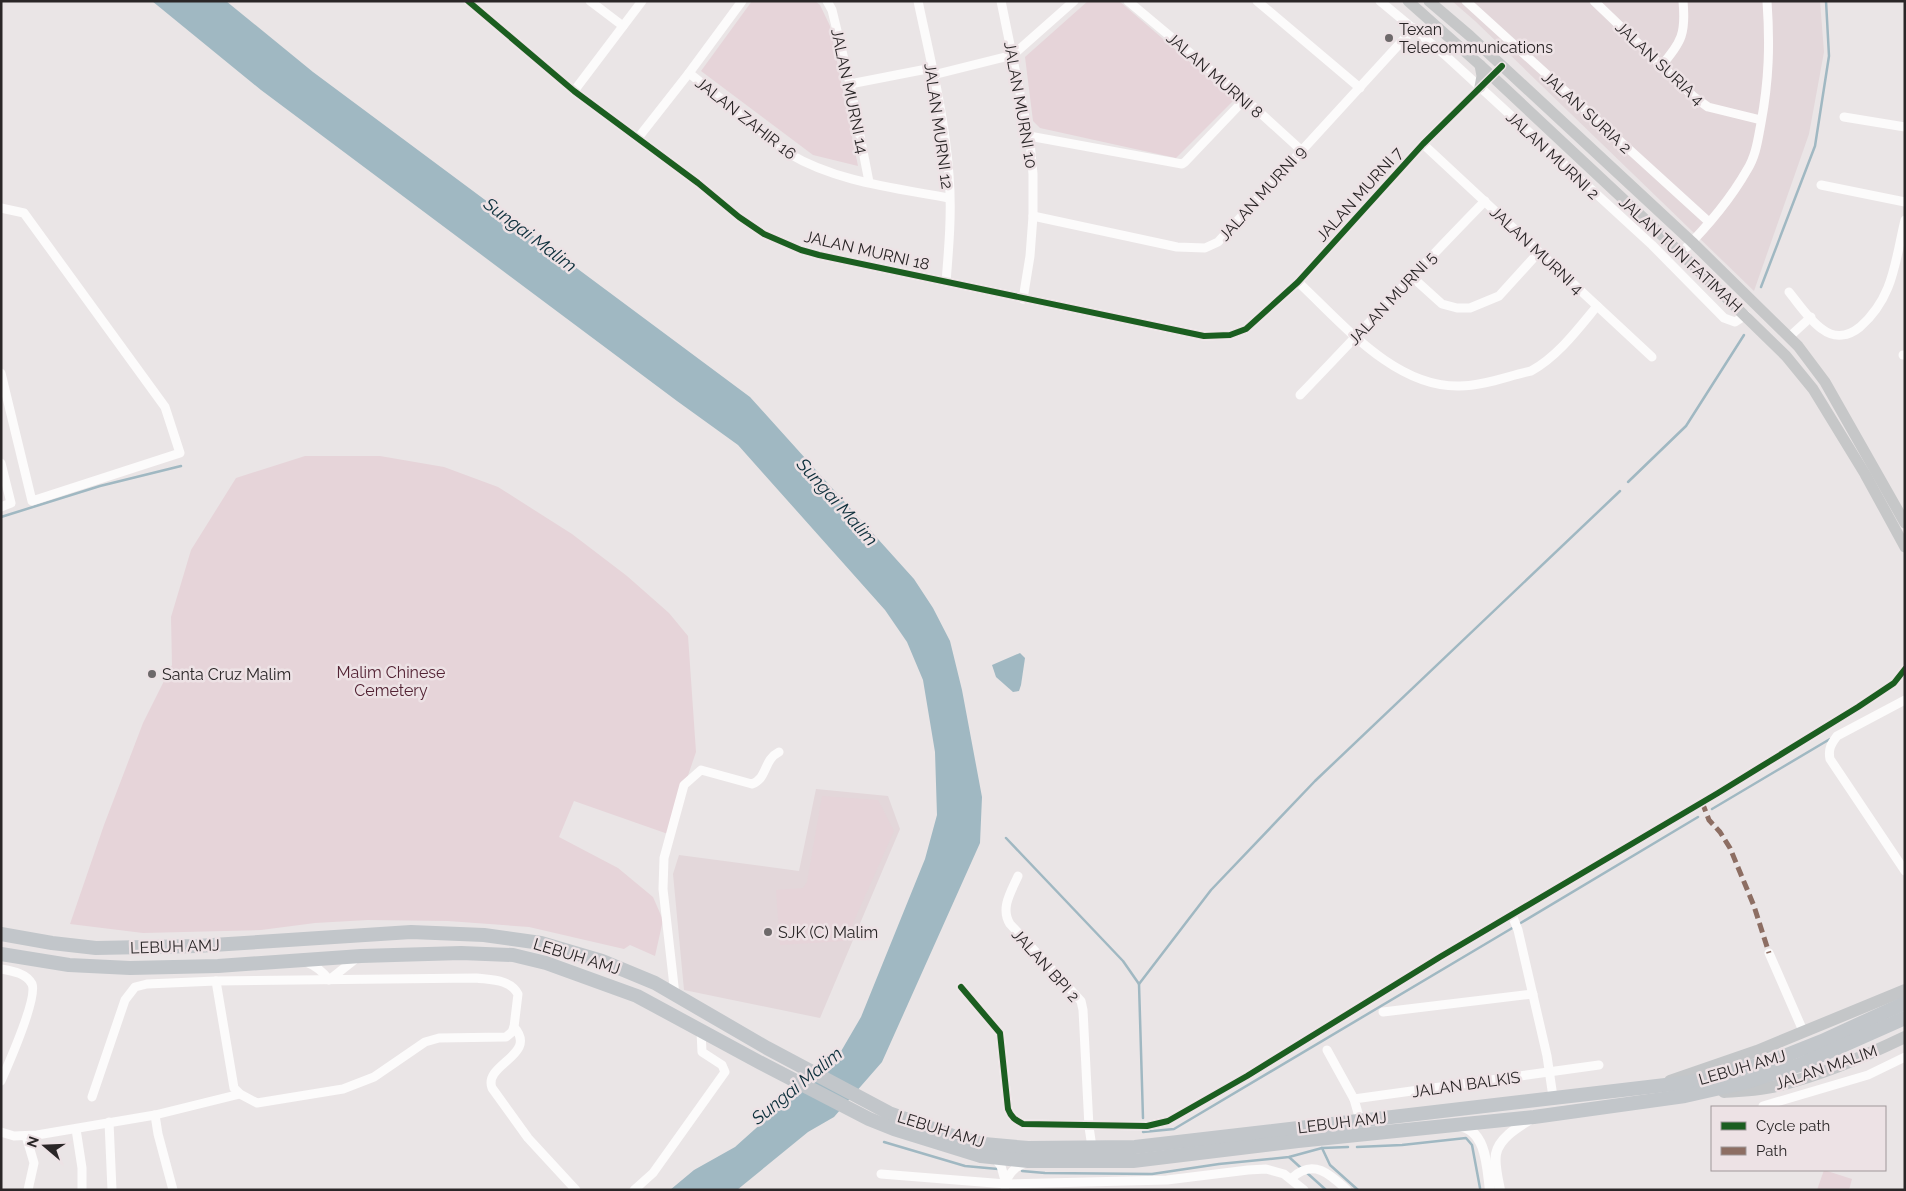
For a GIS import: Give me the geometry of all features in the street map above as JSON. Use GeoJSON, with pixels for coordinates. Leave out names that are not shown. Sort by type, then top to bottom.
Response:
{"type":"FeatureCollection","features":[{"type":"Feature","properties":{"kind":"highway","name":"LEBUH AMJ"},"geometry":{"type":"LineString","coordinates":[[1,934],[87,947],[144,948],[411,932],[484,935],[541,943],[623,969],[655,983],[767,1048],[872,1113],[984,1144],[1028,1148],[1135,1147],[1691,1082],[1769,1062],[1799,1058],[1822,1041],[1905,1003]]}},
{"type":"Feature","properties":{"kind":"highway","name":"LEBUH AMJ"},"geometry":{"type":"LineString","coordinates":[[1,954],[69,965],[130,968],[218,966],[360,956],[480,953],[521,957],[546,962],[624,990],[664,1009],[761,1063],[872,1113],[921,1138],[981,1156],[1037,1162],[1133,1161],[1298,1141],[1534,1117],[1685,1096],[1747,1082],[1799,1058],[1905,1018]]}},
{"type":"Feature","properties":{"kind":"main road","name":"JALAN TUN FATIMAH"},"geometry":{"type":"LineString","coordinates":[[1408,1],[1492,76],[1681,253],[1786,356],[1813,389],[1865,474],[1905,547]]}},
{"type":"Feature","properties":{"kind":"main road","name":"JALAN TUN FATIMAH"},"geometry":{"type":"LineString","coordinates":[[1429,1],[1692,242],[1789,337],[1825,382],[1905,523]]}},
{"type":"Feature","properties":{"kind":"main road"},"geometry":{"type":"LineString","coordinates":[[1480,65],[1482,76],[1480,87]]}},
{"type":"Feature","properties":{"kind":"main road"},"geometry":{"type":"LineString","coordinates":[[1658,1085],[1804,1033],[1905,990]]}},
{"type":"Feature","properties":{"kind":"main road","name":"JALAN MALIM"},"geometry":{"type":"LineString","coordinates":[[1685,1096],[1772,1086],[1836,1067],[1905,1037]]}},
{"type":"Feature","properties":{"kind":"street","name":"JALAN MURNI 18"},"geometry":{"type":"LineString","coordinates":[[468,1],[574,90],[698,183],[739,217],[764,234],[801,250],[1197,335],[1220,336],[1238,333],[1246,329]]}},
{"type":"Feature","properties":{"kind":"street"},"geometry":{"type":"LineString","coordinates":[[590,1],[623,26]]}},
{"type":"Feature","properties":{"kind":"street"},"geometry":{"type":"LineString","coordinates":[[574,90],[642,1]]}},
{"type":"Feature","properties":{"kind":"street"},"geometry":{"type":"LineString","coordinates":[[638,138],[689,74],[742,1]]}},
{"type":"Feature","properties":{"kind":"street","name":"JALAN MURNI 14"},"geometry":{"type":"LineString","coordinates":[[827,1],[832,10],[850,84],[869,182]]}},
{"type":"Feature","properties":{"kind":"street","name":"JALAN MURNI 12"},"geometry":{"type":"LineString","coordinates":[[918,1],[949,172],[950,238],[946,282]]}},
{"type":"Feature","properties":{"kind":"street","name":"JALAN MURNI 10"},"geometry":{"type":"LineString","coordinates":[[1001,1],[1029,136],[1033,174],[1033,216],[1030,256],[1023,298]]}},
{"type":"Feature","properties":{"kind":"street"},"geometry":{"type":"LineString","coordinates":[[850,84],[932,72],[1013,56],[1074,1]]}},
{"type":"Feature","properties":{"kind":"street","name":"JALAN MURNI 8"},"geometry":{"type":"LineString","coordinates":[[1128,1],[1245,99],[1301,150]]}},
{"type":"Feature","properties":{"kind":"street"},"geometry":{"type":"LineString","coordinates":[[1256,1],[1360,88]]}},
{"type":"Feature","properties":{"kind":"street","name":"JALAN MURNI 2"},"geometry":{"type":"LineString","coordinates":[[1380,1],[1414,28],[1480,87],[1652,245],[1719,314],[1729,321],[1735,322],[1746,315]]}},
{"type":"Feature","properties":{"kind":"street","name":"JALAN SURIA 2"},"geometry":{"type":"LineString","coordinates":[[1466,1],[1709,222]]}},
{"type":"Feature","properties":{"kind":"street","name":"JALAN SURIA 4"},"geometry":{"type":"LineString","coordinates":[[1594,1],[1694,97],[1708,107],[1761,120]]}},
{"type":"Feature","properties":{"kind":"street"},"geometry":{"type":"LineString","coordinates":[[1661,66],[1675,50],[1683,34],[1684,1]]}},
{"type":"Feature","properties":{"kind":"street"},"geometry":{"type":"LineString","coordinates":[[1681,253],[1709,222],[1748,169],[1757,145],[1768,78],[1769,32],[1767,1]]}},
{"type":"Feature","properties":{"kind":"street","name":"JALAN MURNI 9"},"geometry":{"type":"LineString","coordinates":[[1033,216],[1177,246],[1205,248],[1212,246],[1218,242],[1414,28]]}},
{"type":"Feature","properties":{"kind":"street","name":"JALAN MURNI 7"},"geometry":{"type":"LineString","coordinates":[[1246,329],[1298,282],[1423,144],[1502,66]]}},
{"type":"Feature","properties":{"kind":"street","name":"JALAN ZAHIR 16"},"geometry":{"type":"LineString","coordinates":[[689,74],[788,153],[801,161],[834,174],[949,198]]}},
{"type":"Feature","properties":{"kind":"street"},"geometry":{"type":"LineString","coordinates":[[1029,136],[1182,164],[1245,99]]}},
{"type":"Feature","properties":{"kind":"street"},"geometry":{"type":"LineString","coordinates":[[1844,117],[1905,127]]}},
{"type":"Feature","properties":{"kind":"street","name":"JALAN MURNI 4"},"geometry":{"type":"LineString","coordinates":[[1423,144],[1652,357]]}},
{"type":"Feature","properties":{"kind":"street"},"geometry":{"type":"LineString","coordinates":[[1820,185],[1905,202]]}},
{"type":"Feature","properties":{"kind":"street","name":"JALAN MURNI 5"},"geometry":{"type":"LineString","coordinates":[[1300,395],[1411,276],[1485,201]]}},
{"type":"Feature","properties":{"kind":"street"},"geometry":{"type":"LineString","coordinates":[[1,208],[24,213],[160,399],[165,407],[180,453],[32,501],[1,373]]}},
{"type":"Feature","properties":{"kind":"street"},"geometry":{"type":"LineString","coordinates":[[1789,292],[1822,330],[1842,336],[1852,334],[1874,312],[1886,294],[1905,220]]}},
{"type":"Feature","properties":{"kind":"street"},"geometry":{"type":"LineString","coordinates":[[1411,276],[1442,304],[1457,308],[1470,308],[1500,296],[1539,252]]}},
{"type":"Feature","properties":{"kind":"street"},"geometry":{"type":"LineString","coordinates":[[1298,282],[1356,337],[1393,366],[1434,383],[1462,386],[1531,371],[1539,367],[1571,337],[1597,306]]}},
{"type":"Feature","properties":{"kind":"street"},"geometry":{"type":"LineString","coordinates":[[1789,337],[1811,317]]}},
{"type":"Feature","properties":{"kind":"street"},"geometry":{"type":"LineString","coordinates":[[1,464],[11,503],[1,507]]}},
{"type":"Feature","properties":{"kind":"street"},"geometry":{"type":"LineString","coordinates":[[961,987],[1000,1033],[1008,1109],[1011,1116],[1023,1124],[1089,1127],[1147,1126],[1168,1121],[1515,922],[1673,820],[1858,707],[1894,683],[1905,669]]}},
{"type":"Feature","properties":{"kind":"street"},"geometry":{"type":"LineString","coordinates":[[1905,700],[1837,736],[1829,752],[1830,759],[1905,871]]}},
{"type":"Feature","properties":{"kind":"street"},"geometry":{"type":"LineString","coordinates":[[675,995],[663,890],[663,870],[668,840],[684,784],[701,770],[752,784],[762,777],[769,760],[779,752]]}},
{"type":"Feature","properties":{"kind":"street","name":"JALAN BPI 2"},"geometry":{"type":"LineString","coordinates":[[1018,876],[1006,906],[1006,918],[1081,1001],[1092,1147]]}},
{"type":"Feature","properties":{"kind":"street"},"geometry":{"type":"LineString","coordinates":[[1515,922],[1554,1097]]}},
{"type":"Feature","properties":{"kind":"street"},"geometry":{"type":"LineString","coordinates":[[1768,953],[1804,1033]]}},
{"type":"Feature","properties":{"kind":"street"},"geometry":{"type":"LineString","coordinates":[[329,980],[360,956]]}},
{"type":"Feature","properties":{"kind":"street"},"geometry":{"type":"LineString","coordinates":[[300,960],[313,964],[329,980]]}},
{"type":"Feature","properties":{"kind":"street"},"geometry":{"type":"LineString","coordinates":[[1,969],[24,976],[31,984],[33,990],[20,1034],[1,1081]]}},
{"type":"Feature","properties":{"kind":"street"},"geometry":{"type":"LineString","coordinates":[[92,1097],[125,1000],[135,987],[147,984],[216,981],[476,978],[510,984],[518,994],[514,1027],[512,1032],[506,1036],[439,1038],[425,1042],[374,1077],[343,1089],[257,1104],[240,1094],[234,1088],[231,1079],[216,981]]}},
{"type":"Feature","properties":{"kind":"street"},"geometry":{"type":"LineString","coordinates":[[1383,1012],[1532,994]]}},
{"type":"Feature","properties":{"kind":"street"},"geometry":{"type":"LineString","coordinates":[[514,1027],[521,1038],[519,1048],[493,1075],[490,1084],[528,1138],[576,1190]]}},
{"type":"Feature","properties":{"kind":"street"},"geometry":{"type":"LineString","coordinates":[[634,1190],[653,1173],[725,1072],[722,1065],[702,1052],[701,1031]]}},
{"type":"Feature","properties":{"kind":"street"},"geometry":{"type":"LineString","coordinates":[[1327,1050],[1354,1099],[1360,1120]]}},
{"type":"Feature","properties":{"kind":"street"},"geometry":{"type":"LineString","coordinates":[[1763,1106],[1868,1075],[1905,1057]]}},
{"type":"Feature","properties":{"kind":"street","name":"JALAN BALKIS"},"geometry":{"type":"LineString","coordinates":[[1354,1099],[1599,1065]]}},
{"type":"Feature","properties":{"kind":"street"},"geometry":{"type":"LineString","coordinates":[[1,1132],[14,1136],[26,1136],[155,1115],[240,1094]]}},
{"type":"Feature","properties":{"kind":"street"},"geometry":{"type":"LineString","coordinates":[[155,1115],[158,1134],[173,1190]]}},
{"type":"Feature","properties":{"kind":"street"},"geometry":{"type":"LineString","coordinates":[[1500,1190],[1496,1159],[1499,1147],[1511,1132],[1534,1117]]}},
{"type":"Feature","properties":{"kind":"street"},"geometry":{"type":"LineString","coordinates":[[109,1122],[112,1190]]}},
{"type":"Feature","properties":{"kind":"street"},"geometry":{"type":"LineString","coordinates":[[1456,1125],[1468,1129],[1480,1140],[1490,1190]]}},
{"type":"Feature","properties":{"kind":"street"},"geometry":{"type":"LineString","coordinates":[[76,1128],[82,1168],[82,1190]]}},
{"type":"Feature","properties":{"kind":"street"},"geometry":{"type":"LineString","coordinates":[[26,1136],[34,1163],[28,1190]]}},
{"type":"Feature","properties":{"kind":"street"},"geometry":{"type":"LineString","coordinates":[[995,1158],[1001,1166],[1005,1187]]}},
{"type":"Feature","properties":{"kind":"street"},"geometry":{"type":"LineString","coordinates":[[1005,1187],[1017,1166],[1037,1162]]}},
{"type":"Feature","properties":{"kind":"street"},"geometry":{"type":"LineString","coordinates":[[1292,1178],[1300,1172],[1313,1168],[1328,1173],[1347,1190]]}},
{"type":"Feature","properties":{"kind":"street"},"geometry":{"type":"LineString","coordinates":[[881,1174],[1005,1187],[1168,1185],[1257,1169],[1284,1174],[1292,1178],[1304,1190]]}},
{"type":"Feature","properties":{"kind":"shaded area"},"geometry":{"type":"Polygon","coordinates":[[[1452,1],[1820,1],[1824,52],[1809,134],[1754,291],[1475,21],[1452,1]]]}},
{"type":"Feature","properties":{"kind":"shaded area","name":"SJK (C) Malim"},"geometry":{"type":"Polygon","coordinates":[[[816,789],[888,796],[900,829],[820,1018],[684,990],[673,874],[679,855],[799,871],[816,789]]]}},
{"type":"Feature","properties":{"kind":"green space"},"geometry":{"type":"Polygon","coordinates":[[[752,1],[815,1],[820,5],[830,26],[858,166],[813,155],[701,71],[752,1]]]}},
{"type":"Feature","properties":{"kind":"green space"},"geometry":{"type":"Polygon","coordinates":[[[1088,1],[1119,1],[1234,100],[1176,158],[1040,128],[1033,121],[1025,57],[1088,1]]]}},
{"type":"Feature","properties":{"kind":"green space","name":"Malim Chinese Cemetery"},"geometry":{"type":"Polygon","coordinates":[[[305,456],[380,456],[444,467],[498,487],[572,534],[627,576],[669,613],[688,636],[696,752],[668,834],[574,801],[559,837],[618,868],[653,897],[663,920],[655,956],[630,945],[624,949],[529,927],[448,921],[368,920],[315,923],[261,930],[143,933],[70,924],[104,825],[143,723],[172,665],[171,617],[191,550],[236,478],[305,456]]]}},
{"type":"Feature","properties":{"kind":"green space"},"geometry":{"type":"Polygon","coordinates":[[[822,796],[878,800],[894,831],[845,941],[780,945],[776,890],[803,888],[807,882],[822,796]]]}},
{"type":"Feature","properties":{"kind":"green space"},"geometry":{"type":"Polygon","coordinates":[[[1824,1171],[1852,1179],[1849,1190],[1817,1190],[1824,1171]]]}},
{"type":"Feature","properties":{"kind":"water","name":"Sungai Malim"},"geometry":{"type":"Polygon","coordinates":[[[152,1],[226,1],[313,72],[750,397],[914,579],[933,608],[950,641],[962,690],[982,797],[980,843],[882,1062],[834,1117],[808,1132],[737,1190],[670,1190],[694,1170],[735,1147],[840,1053],[861,1017],[925,859],[937,815],[935,752],[923,680],[907,642],[885,610],[738,445],[261,90],[152,1]]]}},
{"type":"Feature","properties":{"kind":"water"},"geometry":{"type":"Polygon","coordinates":[[[1020,653],[1025,658],[1021,685],[1019,691],[1013,692],[996,677],[992,665],[1020,653]]]}},
{"type":"Feature","properties":{"kind":"waterway"},"geometry":{"type":"LineString","coordinates":[[1761,287],[1815,146],[1829,56],[1826,1]]}},
{"type":"Feature","properties":{"kind":"waterway"},"geometry":{"type":"LineString","coordinates":[[1628,482],[1686,426],[1744,335]]}},
{"type":"Feature","properties":{"kind":"waterway"},"geometry":{"type":"LineString","coordinates":[[1,517],[100,486],[181,466]]}},
{"type":"Feature","properties":{"kind":"waterway"},"geometry":{"type":"LineString","coordinates":[[1139,984],[1211,890],[1315,781],[1620,491]]}},
{"type":"Feature","properties":{"kind":"waterway"},"geometry":{"type":"LineString","coordinates":[[1712,809],[1830,739]]}},
{"type":"Feature","properties":{"kind":"waterway"},"geometry":{"type":"LineString","coordinates":[[1519,924],[1698,817]]}},
{"type":"Feature","properties":{"kind":"waterway"},"geometry":{"type":"LineString","coordinates":[[1006,838],[1123,961],[1139,984],[1143,1118]]}},
{"type":"Feature","properties":{"kind":"waterway"},"geometry":{"type":"LineString","coordinates":[[1143,1132],[1174,1129],[1514,927]]}},
{"type":"Feature","properties":{"kind":"waterway"},"geometry":{"type":"LineString","coordinates":[[1357,1147],[1402,1145],[1466,1138],[1472,1145],[1480,1188]]}},
{"type":"Feature","properties":{"kind":"waterway"},"geometry":{"type":"LineString","coordinates":[[884,1142],[965,1166],[998,1169]]}},
{"type":"Feature","properties":{"kind":"waterway"},"geometry":{"type":"LineString","coordinates":[[1022,1171],[1152,1174],[1219,1164],[1289,1157],[1322,1148],[1348,1147]]}},
{"type":"Feature","properties":{"kind":"waterway"},"geometry":{"type":"LineString","coordinates":[[1322,1148],[1330,1165],[1358,1190]]}},
{"type":"Feature","properties":{"kind":"waterway"},"geometry":{"type":"LineString","coordinates":[[1289,1157],[1301,1168]]}},
{"type":"Feature","properties":{"kind":"waterway"},"geometry":{"type":"LineString","coordinates":[[1306,1172],[1326,1190]]}},
{"type":"Feature","properties":{"kind":"marked path"},"geometry":{"type":"LineString","coordinates":[[1702,802],[1709,820],[1720,832],[1730,848],[1754,906],[1769,953]]}},
{"type":"Feature","properties":{"kind":"cycle path"},"geometry":{"type":"LineString","coordinates":[[468,1],[574,91],[764,234],[801,250],[819,255],[1204,336],[1230,335],[1246,329],[1298,282],[1423,144],[1502,66]]}},
{"type":"Feature","properties":{"kind":"cycle path"},"geometry":{"type":"LineString","coordinates":[[961,987],[1000,1033],[1008,1109],[1018,1121],[1023,1124],[1147,1126],[1168,1121],[1247,1076],[1440,957],[1718,793],[1858,707],[1894,683],[1905,669]]}},
{"type":"Feature","properties":{"kind":"place","name":"Texan Telecommunications"},"geometry":{"type":"Point","coordinates":[1389,38]}},
{"type":"Feature","properties":{"kind":"place","name":"Santa Cruz Malim"},"geometry":{"type":"Point","coordinates":[152,674]}},
{"type":"Feature","properties":{"kind":"place","name":"SJK (C) Malim"},"geometry":{"type":"Point","coordinates":[768,932]}}]}
